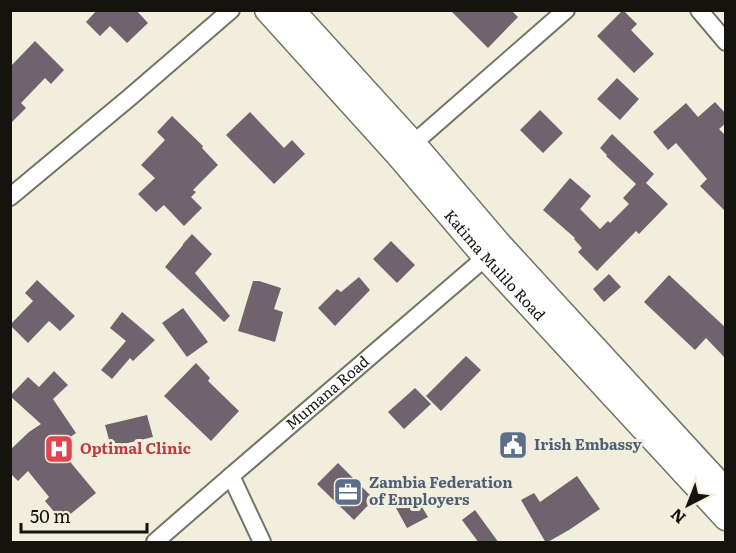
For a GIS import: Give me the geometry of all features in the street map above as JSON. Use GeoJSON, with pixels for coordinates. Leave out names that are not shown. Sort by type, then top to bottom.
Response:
{"type":"FeatureCollection","features":[{"type":"Feature","properties":{"kind":"main road","name":"Katima Mulilo Road"},"geometry":{"type":"LineString","coordinates":[[267,10],[406,149]]}},
{"type":"Feature","properties":{"kind":"main road","name":"Katima Mulilo Road"},"geometry":{"type":"LineString","coordinates":[[292,10],[493,251],[726,518]]}},
{"type":"Feature","properties":{"kind":"main road","name":"Katima Mulilo Road"},"geometry":{"type":"LineString","coordinates":[[493,251],[726,491]]}},
{"type":"Feature","properties":{"kind":"street"},"geometry":{"type":"LineString","coordinates":[[10,197],[231,10]]}},
{"type":"Feature","properties":{"kind":"street"},"geometry":{"type":"LineString","coordinates":[[406,149],[566,10]]}},
{"type":"Feature","properties":{"kind":"street"},"geometry":{"type":"LineString","coordinates":[[699,10],[726,42]]}},
{"type":"Feature","properties":{"kind":"street","name":"Mumana Road"},"geometry":{"type":"LineString","coordinates":[[155,543],[493,251]]}},
{"type":"Feature","properties":{"kind":"street"},"geometry":{"type":"LineString","coordinates":[[231,476],[262,543]]}},
{"type":"Feature","properties":{"kind":"building"},"geometry":{"type":"Polygon","coordinates":[[[97,10],[136,10],[148,23],[127,43],[110,26],[100,36],[86,22],[97,10]]]}},
{"type":"Feature","properties":{"kind":"building"},"geometry":{"type":"Polygon","coordinates":[[[450,10],[511,10],[518,17],[488,48],[450,10]]]}},
{"type":"Feature","properties":{"kind":"building"},"geometry":{"type":"Polygon","coordinates":[[[623,10],[637,24],[631,30],[654,54],[634,73],[597,36],[623,10]]]}},
{"type":"Feature","properties":{"kind":"building"},"geometry":{"type":"Polygon","coordinates":[[[35,41],[64,70],[51,84],[45,78],[21,103],[26,108],[10,124],[10,67],[35,41]]]}},
{"type":"Feature","properties":{"kind":"building"},"geometry":{"type":"Polygon","coordinates":[[[617,78],[639,99],[620,120],[597,99],[617,78]]]}},
{"type":"Feature","properties":{"kind":"building"},"geometry":{"type":"Polygon","coordinates":[[[715,102],[726,114],[726,123],[719,129],[726,136],[726,212],[700,186],[707,179],[676,143],[668,150],[653,132],[686,103],[698,117],[715,102]]]}},
{"type":"Feature","properties":{"kind":"building"},"geometry":{"type":"Polygon","coordinates":[[[540,110],[563,133],[543,153],[520,130],[540,110]]]}},
{"type":"Feature","properties":{"kind":"building"},"geometry":{"type":"Polygon","coordinates":[[[250,112],[284,148],[292,140],[305,154],[274,184],[226,135],[250,112]]]}},
{"type":"Feature","properties":{"kind":"building"},"geometry":{"type":"Polygon","coordinates":[[[172,116],[203,146],[202,148],[218,165],[193,190],[196,192],[191,197],[202,208],[184,226],[164,205],[156,212],[138,194],[155,178],[141,165],[165,140],[157,132],[172,116]]]}},
{"type":"Feature","properties":{"kind":"building"},"geometry":{"type":"Polygon","coordinates":[[[612,134],[654,174],[646,183],[668,204],[639,234],[636,231],[597,271],[578,252],[582,248],[575,238],[543,210],[570,178],[591,196],[580,209],[600,229],[608,221],[610,223],[629,204],[623,198],[636,184],[600,148],[612,134]]]}},
{"type":"Feature","properties":{"kind":"building"},"geometry":{"type":"Polygon","coordinates":[[[192,234],[212,254],[195,273],[230,316],[224,322],[165,267],[192,234]]]}},
{"type":"Feature","properties":{"kind":"building"},"geometry":{"type":"Polygon","coordinates":[[[391,241],[415,265],[397,283],[373,259],[391,241]]]}},
{"type":"Feature","properties":{"kind":"building"},"geometry":{"type":"Polygon","coordinates":[[[609,274],[621,287],[604,302],[593,289],[609,274]]]}},
{"type":"Feature","properties":{"kind":"building"},"geometry":{"type":"Polygon","coordinates":[[[669,275],[726,328],[726,359],[706,338],[695,350],[644,302],[669,275]]]}},
{"type":"Feature","properties":{"kind":"building"},"geometry":{"type":"Polygon","coordinates":[[[359,277],[370,290],[335,326],[318,308],[337,289],[341,292],[359,277]]]}},
{"type":"Feature","properties":{"kind":"building"},"geometry":{"type":"Polygon","coordinates":[[[37,280],[75,316],[60,331],[49,321],[28,343],[10,325],[33,301],[25,293],[37,280]]]}},
{"type":"Feature","properties":{"kind":"building"},"geometry":{"type":"Polygon","coordinates":[[[253,281],[281,288],[274,309],[283,312],[275,342],[238,331],[253,281]]]}},
{"type":"Feature","properties":{"kind":"building"},"geometry":{"type":"Polygon","coordinates":[[[183,308],[208,342],[187,357],[162,323],[183,308]]]}},
{"type":"Feature","properties":{"kind":"building"},"geometry":{"type":"Polygon","coordinates":[[[122,312],[155,340],[133,361],[130,358],[112,379],[101,370],[126,341],[110,328],[122,312]]]}},
{"type":"Feature","properties":{"kind":"building"},"geometry":{"type":"Polygon","coordinates":[[[466,356],[481,370],[441,411],[426,396],[466,356]]]}},
{"type":"Feature","properties":{"kind":"building"},"geometry":{"type":"Polygon","coordinates":[[[196,363],[210,378],[208,381],[239,411],[211,441],[164,396],[196,363]]]}},
{"type":"Feature","properties":{"kind":"building"},"geometry":{"type":"Polygon","coordinates":[[[54,371],[68,385],[53,399],[76,433],[57,446],[96,493],[62,521],[45,501],[49,497],[28,471],[18,481],[10,473],[10,450],[41,424],[10,396],[28,377],[39,387],[54,371]]]}},
{"type":"Feature","properties":{"kind":"building"},"geometry":{"type":"Polygon","coordinates":[[[415,388],[431,404],[404,429],[388,412],[415,388]]]}},
{"type":"Feature","properties":{"kind":"building"},"geometry":{"type":"Polygon","coordinates":[[[147,415],[153,437],[111,447],[105,425],[147,415]]]}},
{"type":"Feature","properties":{"kind":"building"},"geometry":{"type":"Polygon","coordinates":[[[338,463],[374,499],[354,520],[317,484],[338,463]]]}},
{"type":"Feature","properties":{"kind":"building"},"geometry":{"type":"Polygon","coordinates":[[[577,476],[600,509],[546,543],[521,500],[534,493],[540,502],[577,476]]]}},
{"type":"Feature","properties":{"kind":"building"},"geometry":{"type":"Polygon","coordinates":[[[416,497],[428,517],[407,528],[396,508],[416,497]]]}},
{"type":"Feature","properties":{"kind":"building"},"geometry":{"type":"Polygon","coordinates":[[[475,510],[499,543],[479,543],[462,520],[475,510]]]}},
{"type":"Feature","properties":{"kind":"place","name":"Irish Embassy"},"geometry":{"type":"Point","coordinates":[513,445]}},
{"type":"Feature","properties":{"kind":"place","name":"Optimal Clinic"},"geometry":{"type":"Point","coordinates":[59,449]}},
{"type":"Feature","properties":{"kind":"place","name":"Zambia Federation of Employers"},"geometry":{"type":"Point","coordinates":[348,492]}}]}
